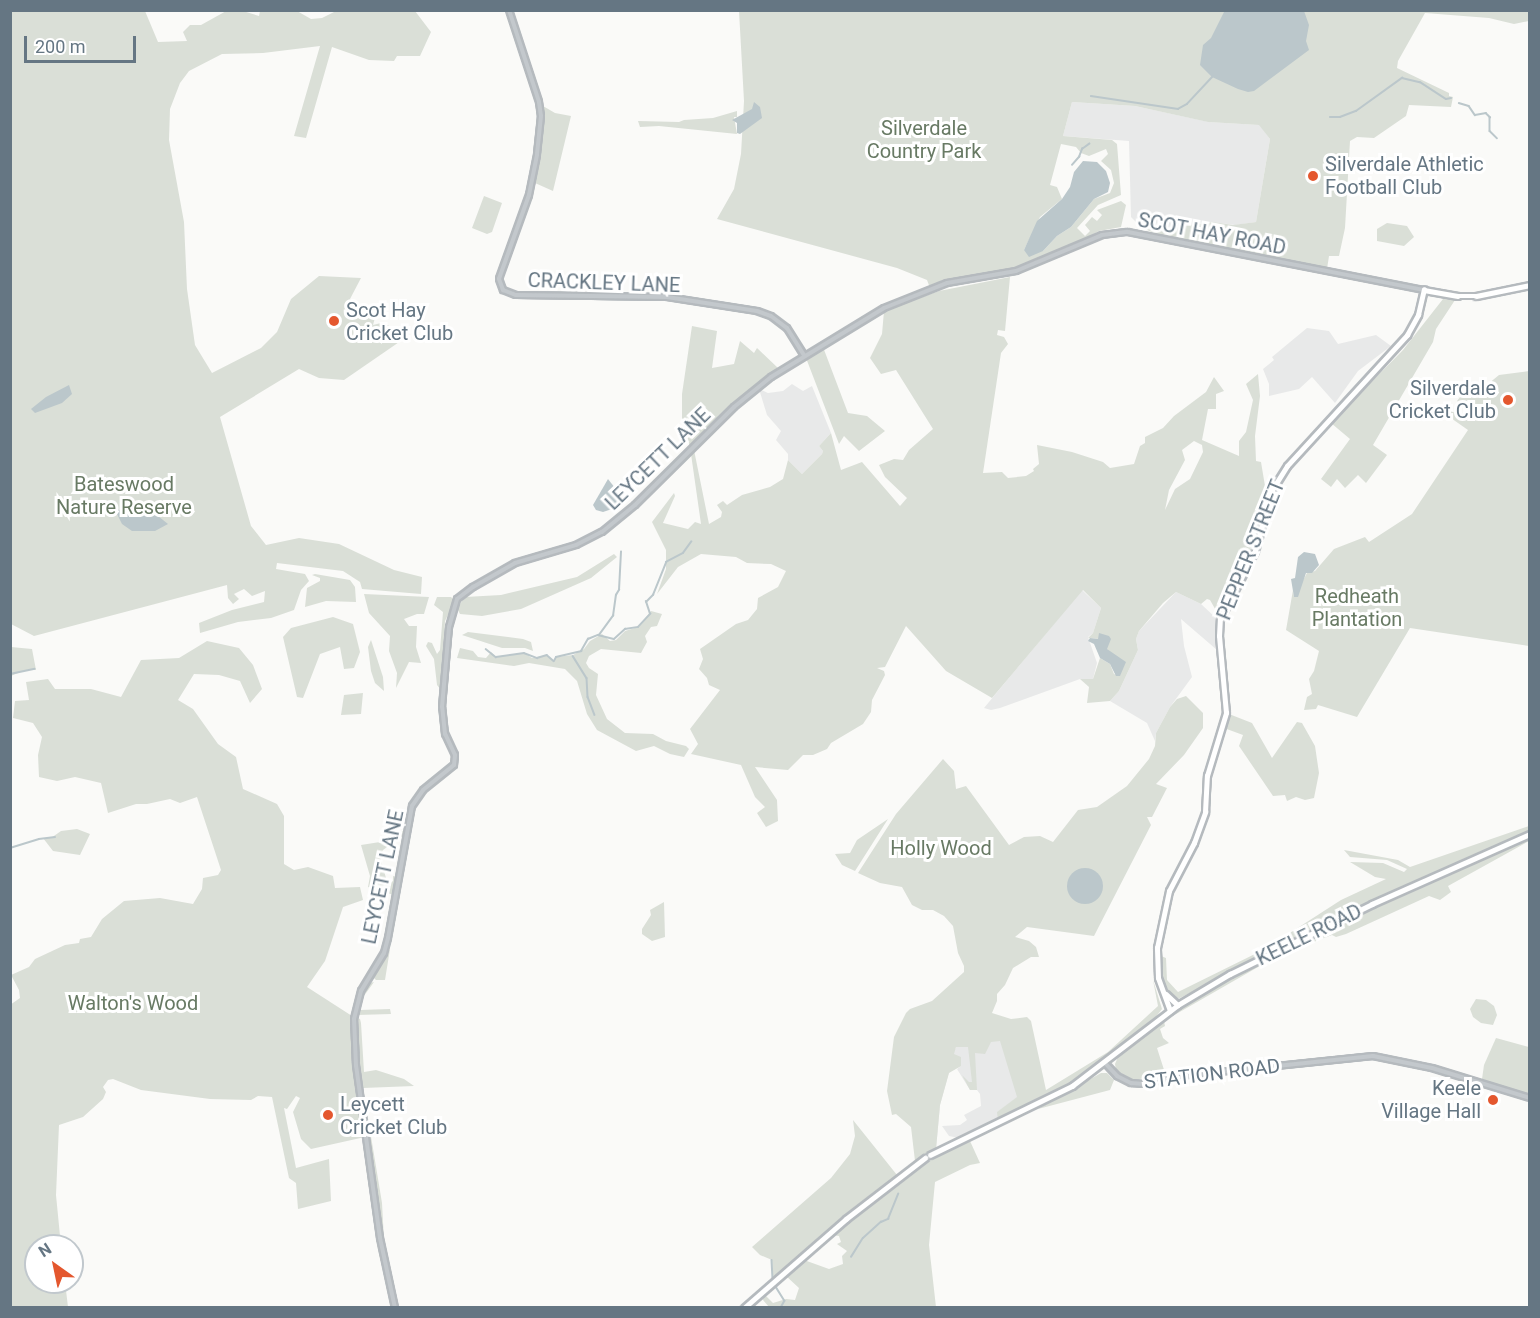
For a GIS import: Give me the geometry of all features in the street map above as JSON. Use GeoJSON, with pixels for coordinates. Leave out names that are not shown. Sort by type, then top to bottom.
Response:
{"type":"FeatureCollection","features":[{"type":"Feature","properties":{"kind":"main road"},"geometry":{"type":"LineString","coordinates":[[1424,290],[1457,296],[1476,296],[1530,285]]}},
{"type":"Feature","properties":{"kind":"main road","name":"PEPPER STREET"},"geometry":{"type":"LineString","coordinates":[[1170,1011],[1156,968],[1162,916],[1173,881],[1201,825],[1207,802],[1209,768],[1226,713],[1219,636],[1220,619],[1255,551],[1270,496],[1282,473],[1407,335],[1418,315],[1424,290]]}},
{"type":"Feature","properties":{"kind":"main road","name":"KEELE ROAD"},"geometry":{"type":"LineString","coordinates":[[1105,1063],[1178,1005],[1280,948],[1530,834]]}},
{"type":"Feature","properties":{"kind":"main road"},"geometry":{"type":"LineString","coordinates":[[1164,992],[1178,1005]]}},
{"type":"Feature","properties":{"kind":"main road"},"geometry":{"type":"LineString","coordinates":[[744,1308],[855,1212],[928,1157],[1034,1107],[1072,1086],[1105,1063]]}},
{"type":"Feature","properties":{"kind":"street","name":"CRACKLEY LANE"},"geometry":{"type":"LineString","coordinates":[[509,10],[539,102],[541,116],[532,182],[499,279],[503,290],[516,295],[637,295],[757,311],[771,316],[787,328],[804,355]]}},
{"type":"Feature","properties":{"kind":"street","name":"SCOT HAY ROAD"},"geometry":{"type":"LineString","coordinates":[[804,355],[884,308],[947,283],[1000,275],[1024,268],[1114,232],[1128,232],[1424,290]]}},
{"type":"Feature","properties":{"kind":"street","name":"LEYCETT LANE"},"geometry":{"type":"LineString","coordinates":[[395,1308],[382,1248],[355,1049],[357,1001],[384,953],[412,806],[423,790],[454,765],[455,754],[445,734],[442,707],[448,627],[457,599],[515,563],[576,545],[602,532],[635,505],[734,406],[804,355]]}},
{"type":"Feature","properties":{"kind":"street","name":"STATION ROAD"},"geometry":{"type":"LineString","coordinates":[[1105,1063],[1118,1076],[1131,1083],[1144,1083],[1180,1076],[1373,1056],[1486,1083],[1530,1098]]}},
{"type":"Feature","properties":{"kind":"shaded area"},"geometry":{"type":"Polygon","coordinates":[[[1225,10],[1304,11],[1309,25],[1306,41],[1309,50],[1254,91],[1238,89],[1212,77],[1200,65],[1203,45],[1211,38],[1225,10]]]}},
{"type":"Feature","properties":{"kind":"shaded area"},"geometry":{"type":"Polygon","coordinates":[[[754,102],[760,107],[762,118],[740,134],[737,133],[737,123],[732,120],[752,109],[754,102]]]}},
{"type":"Feature","properties":{"kind":"shaded area"},"geometry":{"type":"Polygon","coordinates":[[[1072,102],[1135,106],[1209,122],[1260,125],[1270,139],[1256,222],[1235,225],[1212,222],[1166,229],[1146,224],[1141,227],[1131,217],[1129,141],[1063,136],[1072,102]]]}},
{"type":"Feature","properties":{"kind":"shaded area"},"geometry":{"type":"Polygon","coordinates":[[[1083,161],[1097,162],[1106,171],[1110,183],[1108,192],[1094,199],[1071,227],[1057,236],[1043,251],[1029,257],[1024,250],[1037,221],[1062,199],[1070,187],[1074,172],[1083,161]]]}},
{"type":"Feature","properties":{"kind":"shaded area"},"geometry":{"type":"Polygon","coordinates":[[[1307,328],[1329,331],[1338,344],[1376,335],[1391,346],[1358,371],[1335,403],[1312,377],[1299,389],[1269,396],[1269,384],[1263,369],[1274,360],[1272,357],[1307,328]]]}},
{"type":"Feature","properties":{"kind":"shaded area"},"geometry":{"type":"Polygon","coordinates":[[[792,384],[803,391],[812,386],[831,433],[819,446],[823,451],[822,454],[802,474],[788,460],[788,454],[776,440],[781,431],[767,415],[759,389],[768,393],[783,391],[792,384]]]}},
{"type":"Feature","properties":{"kind":"shaded area"},"geometry":{"type":"Polygon","coordinates":[[[69,385],[72,394],[62,403],[35,413],[31,409],[46,397],[69,385]]]}},
{"type":"Feature","properties":{"kind":"shaded area"},"geometry":{"type":"Polygon","coordinates":[[[608,479],[622,497],[612,509],[603,512],[596,510],[593,505],[608,479]]]}},
{"type":"Feature","properties":{"kind":"shaded area"},"geometry":{"type":"Polygon","coordinates":[[[113,506],[121,511],[158,516],[168,524],[155,531],[132,531],[122,524],[113,506]]]}},
{"type":"Feature","properties":{"kind":"shaded area"},"geometry":{"type":"Polygon","coordinates":[[[1304,552],[1315,554],[1319,565],[1312,573],[1306,573],[1298,597],[1294,597],[1291,579],[1295,578],[1298,557],[1304,552]]]}},
{"type":"Feature","properties":{"kind":"shaded area"},"geometry":{"type":"Polygon","coordinates":[[[1082,590],[1101,608],[1093,633],[1088,637],[1097,663],[1093,679],[1080,679],[1000,708],[991,710],[984,708],[1082,590]]]}},
{"type":"Feature","properties":{"kind":"shaded area"},"geometry":{"type":"Polygon","coordinates":[[[1176,592],[1201,604],[1216,618],[1217,650],[1181,619],[1184,646],[1192,677],[1170,707],[1156,733],[1155,741],[1147,723],[1110,701],[1119,691],[1138,650],[1136,639],[1139,631],[1176,592]]]}},
{"type":"Feature","properties":{"kind":"shaded area"},"geometry":{"type":"Polygon","coordinates":[[[1099,633],[1109,636],[1111,639],[1107,649],[1126,662],[1120,676],[1116,676],[1110,664],[1100,658],[1094,644],[1088,641],[1090,638],[1098,639],[1099,633]]]}},
{"type":"Feature","properties":{"kind":"shaded area"},"geometry":{"type":"Polygon","coordinates":[[[1085,868],[1098,873],[1103,886],[1098,899],[1085,904],[1072,899],[1067,886],[1072,873],[1085,868]]]}},
{"type":"Feature","properties":{"kind":"shaded area"},"geometry":{"type":"Polygon","coordinates":[[[1002,1040],[1045,1094],[959,1138],[949,1136],[942,1126],[960,1125],[967,1120],[964,1115],[981,1106],[980,1094],[977,1090],[970,1090],[957,1069],[961,1066],[949,1072],[940,1105],[936,1149],[921,1157],[918,1137],[956,1047],[970,1046],[975,1041],[1002,1040]]]}},
{"type":"Feature","properties":{"kind":"green space","name":"Bateswood Nature Reserve"},"geometry":{"type":"Polygon","coordinates":[[[228,10],[243,11],[259,16],[260,11],[297,11],[311,19],[322,18],[336,11],[415,11],[431,32],[420,56],[397,56],[394,61],[369,60],[332,47],[306,138],[294,136],[320,46],[263,53],[222,54],[189,71],[180,83],[170,109],[169,140],[184,222],[187,289],[195,345],[212,373],[261,348],[277,332],[291,299],[319,276],[361,278],[350,299],[376,314],[373,325],[381,323],[406,332],[405,338],[344,380],[319,378],[299,369],[220,417],[251,526],[266,545],[299,538],[339,544],[394,570],[422,577],[421,594],[362,589],[360,582],[343,571],[277,563],[276,569],[305,574],[309,581],[301,590],[294,610],[271,618],[238,622],[200,633],[199,623],[232,610],[264,602],[265,591],[252,596],[244,589],[234,594],[239,599],[233,604],[228,598],[227,585],[34,636],[11,624],[10,11],[145,11],[158,42],[187,41],[183,32],[190,25],[201,25],[228,10]]]}},
{"type":"Feature","properties":{"kind":"green space","name":"Silverdale Country Park"},"geometry":{"type":"Polygon","coordinates":[[[739,11],[1529,11],[1529,21],[1514,24],[1489,18],[1425,13],[1398,61],[1397,68],[1449,93],[1449,96],[1453,97],[1451,107],[1409,105],[1406,116],[1374,138],[1357,137],[1350,141],[1345,228],[1339,256],[1329,256],[1327,269],[1245,251],[1167,239],[1141,227],[1146,224],[1166,229],[1213,222],[1233,225],[1256,222],[1270,139],[1259,125],[1208,122],[1135,106],[1072,102],[1063,136],[1112,140],[1117,144],[1121,195],[1098,205],[1077,228],[1085,236],[1090,231],[1085,225],[1092,217],[1097,221],[1102,215],[1097,210],[1121,201],[1126,205],[1121,227],[1099,231],[1060,252],[1013,268],[942,280],[930,288],[927,280],[897,268],[717,219],[734,189],[741,154],[744,101],[739,11]],[[1061,144],[1050,185],[1057,187],[1062,199],[1040,217],[1024,250],[1043,251],[1057,236],[1071,227],[1094,199],[1110,193],[1114,183],[1111,170],[1101,161],[1108,154],[1106,149],[1089,156],[1081,153],[1076,147],[1061,144]]]}},
{"type":"Feature","properties":{"kind":"green space"},"geometry":{"type":"Polygon","coordinates":[[[543,106],[555,113],[571,116],[553,191],[535,183],[543,106]]]}},
{"type":"Feature","properties":{"kind":"green space"},"geometry":{"type":"Polygon","coordinates":[[[737,111],[737,117],[734,117],[737,134],[659,126],[640,127],[638,121],[679,122],[713,118],[737,111]]]}},
{"type":"Feature","properties":{"kind":"green space"},"geometry":{"type":"Polygon","coordinates":[[[484,196],[502,203],[492,232],[487,234],[472,228],[484,196]]]}},
{"type":"Feature","properties":{"kind":"green space"},"geometry":{"type":"Polygon","coordinates":[[[1387,223],[1407,226],[1414,237],[1404,246],[1377,241],[1377,229],[1387,223]]]}},
{"type":"Feature","properties":{"kind":"green space"},"geometry":{"type":"Polygon","coordinates":[[[1010,277],[1005,331],[998,330],[997,335],[1004,337],[1008,344],[1001,353],[983,473],[1002,472],[1008,478],[1026,476],[1039,464],[1037,445],[1072,452],[1103,462],[1110,468],[1134,464],[1140,446],[1145,443],[1145,437],[1163,428],[1174,416],[1206,392],[1214,377],[1224,391],[1216,394],[1216,409],[1208,409],[1202,440],[1239,456],[1239,441],[1246,432],[1253,400],[1246,384],[1258,374],[1260,396],[1255,436],[1256,461],[1261,462],[1266,492],[1252,550],[1218,614],[1210,600],[1207,599],[1201,604],[1176,592],[1163,603],[1139,631],[1136,639],[1138,650],[1119,691],[1110,701],[1087,703],[1089,687],[1080,679],[1093,679],[1100,658],[1110,664],[1114,674],[1120,676],[1107,649],[1099,639],[1088,638],[1093,633],[1101,608],[1083,590],[992,698],[946,671],[906,626],[885,667],[877,668],[884,671],[885,675],[872,700],[871,712],[863,724],[831,743],[827,749],[813,755],[803,755],[788,770],[755,767],[777,800],[778,821],[766,827],[757,813],[765,807],[755,797],[741,765],[691,754],[698,744],[690,729],[720,690],[709,685],[707,678],[699,669],[703,659],[700,649],[736,624],[748,620],[757,609],[758,598],[778,587],[786,571],[771,564],[747,563],[736,557],[701,554],[678,567],[657,594],[666,569],[666,550],[652,522],[674,493],[675,496],[663,523],[688,529],[695,522],[701,524],[691,454],[694,450],[709,524],[721,517],[722,512],[717,505],[723,501],[727,505],[742,495],[770,487],[783,479],[788,460],[802,474],[822,454],[823,451],[819,446],[831,433],[841,470],[862,462],[900,506],[907,498],[885,477],[879,465],[894,459],[903,460],[909,450],[933,429],[896,370],[881,374],[870,358],[882,334],[884,311],[939,291],[1010,277]],[[1194,441],[1182,450],[1185,460],[1169,490],[1165,510],[1175,489],[1190,479],[1203,452],[1202,445],[1194,441]]]}},
{"type":"Feature","properties":{"kind":"green space"},"geometry":{"type":"Polygon","coordinates":[[[1443,299],[1455,300],[1436,329],[1433,342],[1373,445],[1387,455],[1366,483],[1358,475],[1345,488],[1337,479],[1331,487],[1321,479],[1350,439],[1331,423],[1403,350],[1443,299]]]}},
{"type":"Feature","properties":{"kind":"green space"},"geometry":{"type":"Polygon","coordinates":[[[692,326],[717,331],[712,368],[734,364],[740,341],[754,353],[757,348],[778,368],[743,395],[690,447],[682,418],[682,394],[692,326]]]}},
{"type":"Feature","properties":{"kind":"green space"},"geometry":{"type":"Polygon","coordinates":[[[823,347],[848,413],[867,416],[885,431],[859,451],[844,436],[839,444],[806,358],[823,347]]]}},
{"type":"Feature","properties":{"kind":"green space","name":"Redheath Plantation"},"geometry":{"type":"Polygon","coordinates":[[[1529,371],[1529,646],[1410,628],[1357,717],[1318,705],[1316,709],[1304,710],[1307,697],[1312,694],[1309,679],[1314,671],[1319,651],[1286,630],[1293,590],[1294,597],[1307,573],[1315,571],[1334,549],[1365,537],[1369,542],[1412,514],[1468,430],[1448,416],[1451,411],[1467,419],[1466,408],[1457,401],[1464,392],[1471,397],[1483,396],[1488,384],[1499,375],[1529,371]]]}},
{"type":"Feature","properties":{"kind":"green space"},"geometry":{"type":"Polygon","coordinates":[[[614,554],[617,557],[591,578],[521,609],[482,616],[460,614],[457,608],[465,597],[501,595],[577,577],[614,554]]]}},
{"type":"Feature","properties":{"kind":"green space"},"geometry":{"type":"Polygon","coordinates":[[[312,575],[350,580],[355,587],[356,602],[326,601],[305,607],[307,588],[320,581],[320,578],[312,575]]]}},
{"type":"Feature","properties":{"kind":"green space"},"geometry":{"type":"Polygon","coordinates":[[[364,594],[429,597],[424,614],[404,619],[409,626],[417,626],[416,647],[421,663],[409,662],[396,688],[397,673],[389,651],[390,636],[369,613],[364,594]]]}},
{"type":"Feature","properties":{"kind":"green space"},"geometry":{"type":"Polygon","coordinates":[[[437,597],[451,597],[455,601],[445,621],[441,690],[437,685],[434,659],[426,646],[428,642],[432,643],[437,654],[440,650],[443,612],[434,605],[437,597]]]}},
{"type":"Feature","properties":{"kind":"green space"},"geometry":{"type":"Polygon","coordinates":[[[651,611],[662,614],[657,626],[651,627],[645,636],[647,642],[641,653],[601,649],[589,656],[586,663],[598,674],[596,695],[607,719],[625,733],[653,734],[666,741],[686,746],[689,749],[684,757],[670,754],[654,746],[636,751],[597,730],[587,714],[577,681],[565,669],[529,663],[514,666],[457,658],[460,648],[473,651],[478,657],[486,658],[491,652],[496,657],[524,653],[532,658],[547,655],[554,661],[556,657],[573,655],[584,649],[590,641],[602,634],[610,641],[616,640],[625,631],[638,627],[651,611]]]}},
{"type":"Feature","properties":{"kind":"green space"},"geometry":{"type":"Polygon","coordinates":[[[333,617],[353,624],[360,652],[354,668],[344,669],[340,647],[320,654],[303,698],[297,697],[283,637],[291,628],[333,617]]]}},
{"type":"Feature","properties":{"kind":"green space"},"geometry":{"type":"Polygon","coordinates":[[[468,632],[523,639],[531,642],[533,651],[525,648],[502,648],[462,635],[468,632]]]}},
{"type":"Feature","properties":{"kind":"green space"},"geometry":{"type":"Polygon","coordinates":[[[371,640],[383,677],[384,691],[375,683],[371,671],[368,647],[371,640]]]}},
{"type":"Feature","properties":{"kind":"green space","name":"Walton's Wood"},"geometry":{"type":"Polygon","coordinates":[[[207,641],[239,648],[253,665],[262,689],[250,703],[240,681],[219,675],[194,674],[178,700],[193,709],[218,744],[236,757],[243,789],[277,804],[284,816],[284,864],[294,870],[308,867],[333,876],[335,888],[360,887],[363,900],[343,907],[325,961],[307,987],[352,1016],[358,990],[381,951],[388,952],[390,949],[385,980],[376,980],[373,977],[370,983],[374,982],[361,1000],[360,1010],[390,1009],[391,1014],[357,1015],[357,1018],[361,1023],[364,1072],[376,1070],[404,1079],[414,1086],[363,1088],[382,1203],[384,1240],[399,1307],[393,1307],[378,1250],[365,1137],[311,1149],[301,1139],[293,1112],[300,1098],[296,1096],[287,1109],[284,1108],[296,1168],[329,1159],[331,1201],[298,1209],[296,1183],[289,1178],[272,1097],[258,1096],[251,1100],[210,1099],[141,1090],[113,1079],[108,1080],[103,1087],[106,1092],[103,1099],[83,1117],[59,1125],[56,1195],[60,1234],[24,1234],[24,1294],[66,1294],[68,1307],[11,1308],[10,1005],[20,998],[19,990],[11,975],[29,967],[35,959],[65,945],[79,943],[80,939],[91,937],[102,919],[124,901],[160,898],[193,904],[202,889],[203,878],[218,875],[221,870],[197,797],[180,803],[170,799],[136,804],[108,813],[101,783],[75,777],[57,781],[39,777],[38,755],[42,737],[33,723],[13,718],[15,701],[29,700],[26,682],[48,679],[55,689],[91,689],[121,697],[141,660],[179,658],[207,641]]]}},
{"type":"Feature","properties":{"kind":"green space"},"geometry":{"type":"Polygon","coordinates":[[[11,647],[32,649],[36,670],[25,670],[11,676],[11,647]]]}},
{"type":"Feature","properties":{"kind":"green space"},"geometry":{"type":"Polygon","coordinates":[[[363,693],[361,714],[341,715],[344,695],[363,693]]]}},
{"type":"Feature","properties":{"kind":"green space","name":"Holly Wood"},"geometry":{"type":"Polygon","coordinates":[[[1186,696],[1203,713],[1203,728],[1184,755],[1156,784],[1167,788],[1152,817],[1147,817],[1151,825],[1094,936],[1027,927],[1015,937],[1029,941],[1036,947],[1039,957],[1031,957],[1013,968],[1005,985],[997,994],[992,1013],[1011,1019],[1027,1017],[1031,1021],[1046,1090],[1108,1052],[1158,1006],[1153,980],[1162,1009],[1155,1018],[1094,1069],[1052,1094],[998,1121],[997,1112],[1017,1097],[1000,1041],[991,1042],[985,1054],[975,1053],[977,1090],[970,1090],[962,1075],[972,1082],[968,1047],[956,1047],[954,1054],[961,1057],[961,1066],[949,1073],[940,1105],[936,1149],[915,1161],[911,1127],[896,1114],[892,1115],[887,1091],[894,1037],[906,1013],[910,1009],[932,1001],[964,972],[964,966],[958,953],[953,926],[944,916],[933,910],[922,910],[912,905],[902,887],[880,883],[858,873],[896,814],[943,759],[954,771],[956,789],[966,786],[1009,845],[1024,837],[1040,836],[1053,842],[1078,810],[1097,807],[1127,786],[1149,759],[1155,746],[1156,733],[1170,707],[1177,699],[1186,696]]]}},
{"type":"Feature","properties":{"kind":"green space"},"geometry":{"type":"Polygon","coordinates":[[[1229,714],[1252,723],[1272,758],[1297,722],[1302,723],[1315,746],[1319,773],[1314,798],[1305,800],[1296,797],[1287,801],[1285,795],[1273,796],[1239,746],[1243,735],[1224,728],[1229,714]]]}},
{"type":"Feature","properties":{"kind":"green space"},"geometry":{"type":"Polygon","coordinates":[[[888,819],[855,871],[842,865],[835,854],[850,853],[857,840],[888,819]]]}},
{"type":"Feature","properties":{"kind":"green space"},"geometry":{"type":"Polygon","coordinates":[[[1529,826],[1529,831],[1321,926],[1178,999],[1171,996],[1161,979],[1158,954],[1164,924],[1161,956],[1166,958],[1167,980],[1178,992],[1265,949],[1341,900],[1386,879],[1375,877],[1350,862],[1383,863],[1404,872],[1407,869],[1387,860],[1350,857],[1344,850],[1398,860],[1410,867],[1529,826]]]}},
{"type":"Feature","properties":{"kind":"green space"},"geometry":{"type":"Polygon","coordinates":[[[77,829],[90,834],[80,855],[53,851],[43,838],[51,838],[61,831],[77,829]]]}},
{"type":"Feature","properties":{"kind":"green space"},"geometry":{"type":"Polygon","coordinates":[[[400,831],[405,831],[404,835],[383,850],[380,857],[388,885],[393,881],[393,876],[397,877],[394,895],[368,887],[370,876],[361,845],[380,842],[400,831]]]}},
{"type":"Feature","properties":{"kind":"green space"},"geometry":{"type":"Polygon","coordinates":[[[1529,836],[1529,841],[1448,886],[1451,892],[1440,900],[1429,896],[1346,934],[1336,937],[1332,935],[1277,956],[1164,1021],[1165,1026],[1160,1029],[1163,1038],[1169,1043],[1157,1048],[1166,1076],[1131,1080],[1116,1070],[1115,1064],[1118,1057],[1160,1021],[1211,988],[1368,908],[1529,836]]]}},
{"type":"Feature","properties":{"kind":"green space"},"geometry":{"type":"Polygon","coordinates":[[[664,902],[665,937],[652,941],[642,934],[642,929],[651,915],[650,910],[664,902]]]}},
{"type":"Feature","properties":{"kind":"green space"},"geometry":{"type":"Polygon","coordinates":[[[1476,999],[1486,1000],[1494,1006],[1497,1015],[1493,1025],[1481,1023],[1473,1017],[1470,1009],[1476,999]]]}},
{"type":"Feature","properties":{"kind":"green space"},"geometry":{"type":"Polygon","coordinates":[[[1496,1038],[1529,1047],[1529,1095],[1482,1079],[1484,1065],[1496,1038]]]}},
{"type":"Feature","properties":{"kind":"green space"},"geometry":{"type":"Polygon","coordinates":[[[1101,1073],[1107,1073],[1114,1080],[1110,1090],[1038,1109],[1101,1073]]]}},
{"type":"Feature","properties":{"kind":"green space"},"geometry":{"type":"Polygon","coordinates":[[[853,1120],[897,1175],[787,1265],[791,1267],[773,1282],[772,1260],[760,1255],[752,1247],[831,1178],[850,1154],[855,1136],[853,1120]]]}},
{"type":"Feature","properties":{"kind":"green space"},"geometry":{"type":"Polygon","coordinates":[[[970,1141],[980,1163],[970,1165],[935,1182],[929,1245],[936,1307],[769,1307],[763,1300],[764,1294],[773,1303],[786,1299],[795,1300],[799,1288],[786,1276],[804,1260],[829,1269],[843,1264],[842,1256],[847,1251],[837,1244],[841,1242],[839,1236],[832,1235],[871,1202],[923,1164],[970,1141]]]}},
{"type":"Feature","properties":{"kind":"waterway"},"geometry":{"type":"LineString","coordinates":[[1091,96],[1178,109],[1187,104],[1212,77]]}},
{"type":"Feature","properties":{"kind":"waterway"},"geometry":{"type":"LineString","coordinates":[[1330,117],[1340,117],[1356,111],[1402,78],[1420,82],[1446,99],[1451,98]]}},
{"type":"Feature","properties":{"kind":"waterway"},"geometry":{"type":"LineString","coordinates":[[1459,103],[1469,106],[1475,115],[1486,113],[1490,117],[1490,131],[1497,138]]}},
{"type":"Feature","properties":{"kind":"waterway"},"geometry":{"type":"LineString","coordinates":[[1072,165],[1082,149],[1089,144]]}},
{"type":"Feature","properties":{"kind":"waterway"},"geometry":{"type":"LineString","coordinates":[[486,649],[496,657],[524,653],[537,658],[547,655],[554,661],[556,657],[581,651],[588,639],[598,635],[614,639],[625,629],[638,627],[650,614],[646,602],[653,595],[666,562],[683,553],[691,542]]}},
{"type":"Feature","properties":{"kind":"waterway"},"geometry":{"type":"LineString","coordinates":[[599,635],[613,616],[619,590],[621,552]]}},
{"type":"Feature","properties":{"kind":"waterway"},"geometry":{"type":"LineString","coordinates":[[573,656],[587,678],[588,697],[595,715]]}},
{"type":"Feature","properties":{"kind":"waterway"},"geometry":{"type":"LineString","coordinates":[[10,674],[34,669]]}},
{"type":"Feature","properties":{"kind":"waterway"},"geometry":{"type":"LineString","coordinates":[[10,848],[39,839],[55,837]]}},
{"type":"Feature","properties":{"kind":"waterway"},"geometry":{"type":"LineString","coordinates":[[851,1257],[863,1238],[881,1222],[888,1219],[898,1194]]}},
{"type":"Feature","properties":{"kind":"waterway"},"geometry":{"type":"LineString","coordinates":[[772,1260],[773,1282],[785,1301],[781,1308]]}},
{"type":"Feature","properties":{"kind":"place","name":"Silverdale Athletic Football Club"},"geometry":{"type":"Point","coordinates":[1313,176]}},
{"type":"Feature","properties":{"kind":"place","name":"Scot Hay Cricket Club"},"geometry":{"type":"Point","coordinates":[334,321]}},
{"type":"Feature","properties":{"kind":"place","name":"Silverdale Cricket Club"},"geometry":{"type":"Point","coordinates":[1508,400]}},
{"type":"Feature","properties":{"kind":"place","name":"Keele Village Hall"},"geometry":{"type":"Point","coordinates":[1493,1100]}},
{"type":"Feature","properties":{"kind":"place","name":"Leycett Cricket Club"},"geometry":{"type":"Point","coordinates":[328,1115]}}]}
